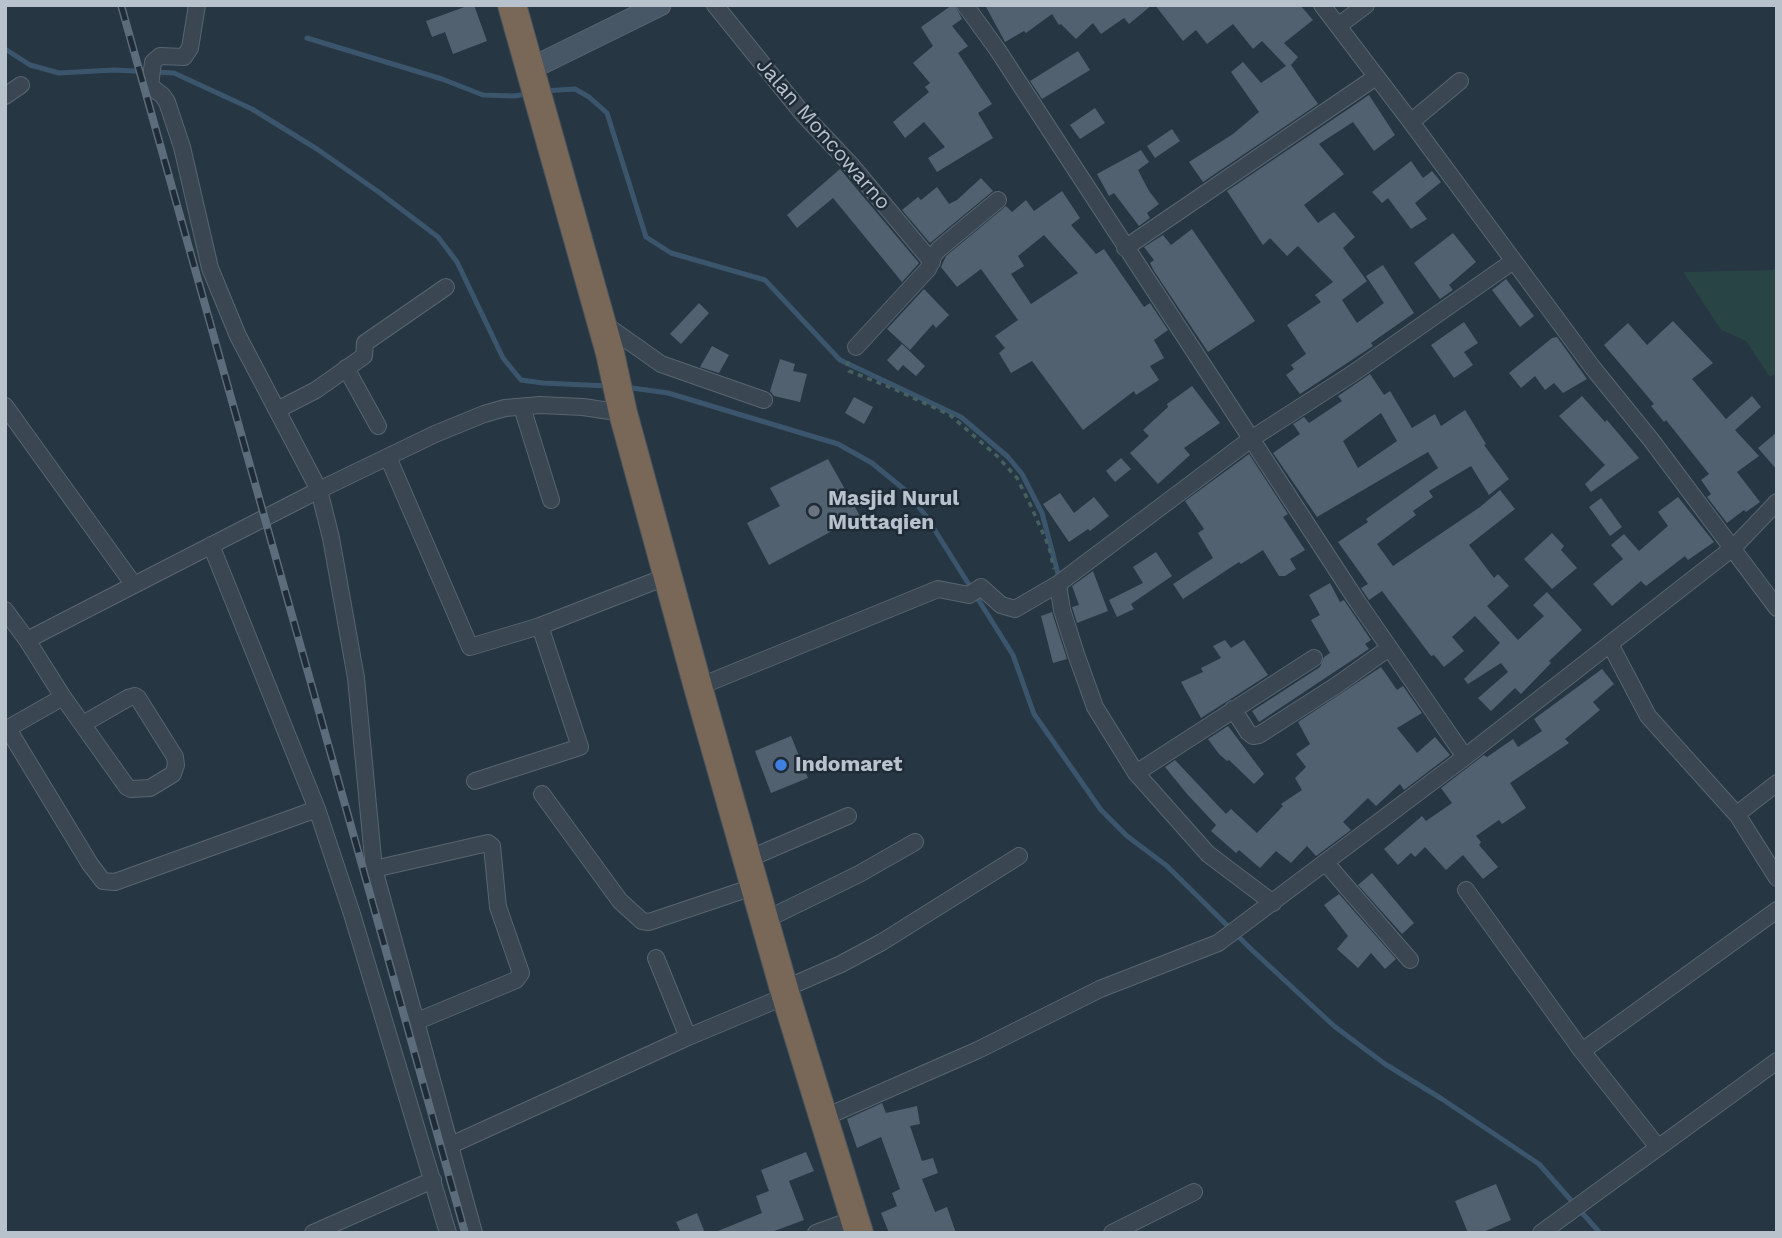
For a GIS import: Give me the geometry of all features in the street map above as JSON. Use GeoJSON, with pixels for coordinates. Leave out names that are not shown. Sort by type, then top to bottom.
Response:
{"type":"FeatureCollection","features":[{"type":"Feature","properties":{"kind":"highway"},"geometry":{"type":"LineString","coordinates":[[512,5],[610,353],[698,687],[785,993],[857,1226]]}},
{"type":"Feature","properties":{"kind":"street"},"geometry":{"type":"LineString","coordinates":[[197,5],[190,48],[184,57],[160,56],[153,62],[150,86],[167,102],[182,147],[210,268],[238,336],[319,490],[336,565],[356,678],[374,869],[474,1233]]}},
{"type":"Feature","properties":{"kind":"street"},"geometry":{"type":"LineString","coordinates":[[535,84],[660,5]]}},
{"type":"Feature","properties":{"kind":"street","name":"Jalan Moncowarno"},"geometry":{"type":"LineString","coordinates":[[715,5],[803,114],[852,166],[932,262]]}},
{"type":"Feature","properties":{"kind":"street"},"geometry":{"type":"LineString","coordinates":[[965,5],[997,49],[1389,648],[1465,757]]}},
{"type":"Feature","properties":{"kind":"street"},"geometry":{"type":"LineString","coordinates":[[1322,5],[1624,409],[1734,547],[1777,608]]}},
{"type":"Feature","properties":{"kind":"street"},"geometry":{"type":"LineString","coordinates":[[1338,26],[1366,5]]}},
{"type":"Feature","properties":{"kind":"street"},"geometry":{"type":"LineString","coordinates":[[1125,248],[1376,77]]}},
{"type":"Feature","properties":{"kind":"street"},"geometry":{"type":"LineString","coordinates":[[1411,122],[1460,81]]}},
{"type":"Feature","properties":{"kind":"street"},"geometry":{"type":"LineString","coordinates":[[5,96],[21,85]]}},
{"type":"Feature","properties":{"kind":"street"},"geometry":{"type":"LineString","coordinates":[[856,347],[928,269],[939,249],[998,200]]}},
{"type":"Feature","properties":{"kind":"street"},"geometry":{"type":"LineString","coordinates":[[698,687],[938,589],[975,591],[1009,609],[1015,609],[1061,582],[1251,439],[1352,374],[1513,262]]}},
{"type":"Feature","properties":{"kind":"street"},"geometry":{"type":"LineString","coordinates":[[277,410],[316,390],[366,354],[364,345],[370,339],[388,330],[446,287]]}},
{"type":"Feature","properties":{"kind":"street"},"geometry":{"type":"LineString","coordinates":[[601,322],[661,364],[764,400]]}},
{"type":"Feature","properties":{"kind":"street"},"geometry":{"type":"LineString","coordinates":[[346,368],[378,426]]}},
{"type":"Feature","properties":{"kind":"street"},"geometry":{"type":"LineString","coordinates":[[27,640],[319,490],[435,434],[484,414],[505,408],[622,405]]}},
{"type":"Feature","properties":{"kind":"street"},"geometry":{"type":"LineString","coordinates":[[5,406],[134,585]]}},
{"type":"Feature","properties":{"kind":"street"},"geometry":{"type":"LineString","coordinates":[[522,407],[551,499]]}},
{"type":"Feature","properties":{"kind":"street"},"geometry":{"type":"LineString","coordinates":[[388,457],[470,647],[540,626],[668,576]]}},
{"type":"Feature","properties":{"kind":"street"},"geometry":{"type":"LineString","coordinates":[[823,1118],[978,1050],[1100,989],[1218,943],[1465,757],[1734,547],[1777,502]]}},
{"type":"Feature","properties":{"kind":"street"},"geometry":{"type":"LineString","coordinates":[[211,545],[317,809],[352,914],[448,1233]]}},
{"type":"Feature","properties":{"kind":"street"},"geometry":{"type":"LineString","coordinates":[[1061,582],[1062,610],[1096,707],[1136,773],[1208,854],[1272,904]]}},
{"type":"Feature","properties":{"kind":"street"},"geometry":{"type":"LineString","coordinates":[[5,610],[63,697],[131,789],[150,788],[173,774],[175,757],[135,696],[83,724]]}},
{"type":"Feature","properties":{"kind":"street"},"geometry":{"type":"LineString","coordinates":[[475,781],[579,747],[540,626]]}},
{"type":"Feature","properties":{"kind":"street"},"geometry":{"type":"LineString","coordinates":[[1610,644],[1648,716],[1738,816],[1777,878]]}},
{"type":"Feature","properties":{"kind":"street"},"geometry":{"type":"LineString","coordinates":[[1233,709],[1248,732],[1253,736],[1259,735],[1389,648]]}},
{"type":"Feature","properties":{"kind":"street"},"geometry":{"type":"LineString","coordinates":[[1136,773],[1314,658]]}},
{"type":"Feature","properties":{"kind":"street"},"geometry":{"type":"LineString","coordinates":[[63,697],[7,730],[103,881],[115,882],[317,809]]}},
{"type":"Feature","properties":{"kind":"street"},"geometry":{"type":"LineString","coordinates":[[1738,816],[1777,783]]}},
{"type":"Feature","properties":{"kind":"street"},"geometry":{"type":"LineString","coordinates":[[541,794],[620,901],[642,921],[649,922],[756,886]]}},
{"type":"Feature","properties":{"kind":"street"},"geometry":{"type":"LineString","coordinates":[[748,859],[848,816]]}},
{"type":"Feature","properties":{"kind":"street"},"geometry":{"type":"LineString","coordinates":[[765,920],[859,874],[915,842]]}},
{"type":"Feature","properties":{"kind":"street"},"geometry":{"type":"LineString","coordinates":[[374,869],[488,843],[492,846],[498,907],[521,973],[516,980],[415,1022]]}},
{"type":"Feature","properties":{"kind":"street"},"geometry":{"type":"LineString","coordinates":[[451,1145],[785,993],[882,942],[1019,856]]}},
{"type":"Feature","properties":{"kind":"street"},"geometry":{"type":"LineString","coordinates":[[1325,862],[1410,960]]}},
{"type":"Feature","properties":{"kind":"street"},"geometry":{"type":"LineString","coordinates":[[1466,890],[1582,1051],[1657,1146]]}},
{"type":"Feature","properties":{"kind":"street"},"geometry":{"type":"LineString","coordinates":[[1582,1051],[1777,910]]}},
{"type":"Feature","properties":{"kind":"street"},"geometry":{"type":"LineString","coordinates":[[656,958],[688,1037]]}},
{"type":"Feature","properties":{"kind":"street"},"geometry":{"type":"LineString","coordinates":[[1541,1233],[1777,1061]]}},
{"type":"Feature","properties":{"kind":"street"},"geometry":{"type":"LineString","coordinates":[[313,1233],[433,1180]]}},
{"type":"Feature","properties":{"kind":"street"},"geometry":{"type":"LineString","coordinates":[[1112,1233],[1194,1192]]}},
{"type":"Feature","properties":{"kind":"street"},"geometry":{"type":"LineString","coordinates":[[816,1233],[857,1226]]}},
{"type":"Feature","properties":{"kind":"path"},"geometry":{"type":"LineString","coordinates":[[847,366],[849,371],[950,415],[997,456],[1017,478],[1049,547],[1061,582]]}},
{"type":"Feature","properties":{"kind":"green space"},"geometry":{"type":"Polygon","coordinates":[[[1777,267],[1777,373],[1770,377],[1746,341],[1721,330],[1683,272],[1773,270],[1777,267]]]}},
{"type":"Feature","properties":{"kind":"building"},"geometry":{"type":"Polygon","coordinates":[[[474,5],[487,41],[453,54],[445,32],[432,37],[426,21],[474,5]]]}},
{"type":"Feature","properties":{"kind":"building"},"geometry":{"type":"Polygon","coordinates":[[[955,5],[962,19],[952,26],[968,46],[958,53],[992,104],[978,113],[993,138],[937,172],[928,158],[945,147],[924,122],[905,138],[893,122],[929,92],[925,87],[930,83],[913,63],[933,46],[921,27],[955,5]]]}},
{"type":"Feature","properties":{"kind":"building"},"geometry":{"type":"Polygon","coordinates":[[[985,5],[1152,5],[1129,24],[1124,18],[1101,34],[1093,23],[1076,39],[1059,25],[1052,14],[1026,33],[1024,31],[1005,42],[985,5]]]}},
{"type":"Feature","properties":{"kind":"building"},"geometry":{"type":"Polygon","coordinates":[[[1155,5],[1300,5],[1313,20],[1284,43],[1298,57],[1291,65],[1318,104],[1203,182],[1189,162],[1233,134],[1259,112],[1231,72],[1243,62],[1261,83],[1286,66],[1262,41],[1253,49],[1233,24],[1207,44],[1196,30],[1183,41],[1155,5]]]}},
{"type":"Feature","properties":{"kind":"building"},"geometry":{"type":"Polygon","coordinates":[[[1078,51],[1090,70],[1042,99],[1030,81],[1078,51]]]}},
{"type":"Feature","properties":{"kind":"building"},"geometry":{"type":"Polygon","coordinates":[[[1369,95],[1395,135],[1374,151],[1353,122],[1319,144],[1344,174],[1304,205],[1318,223],[1334,212],[1355,237],[1343,248],[1367,281],[1342,300],[1357,323],[1384,303],[1366,276],[1383,265],[1414,313],[1371,343],[1373,346],[1300,394],[1286,375],[1294,369],[1291,365],[1306,354],[1287,325],[1321,302],[1315,295],[1333,282],[1298,246],[1287,256],[1270,238],[1263,245],[1227,191],[1369,95]]]}},
{"type":"Feature","properties":{"kind":"building"},"geometry":{"type":"Polygon","coordinates":[[[1095,108],[1105,123],[1080,139],[1070,125],[1095,108]]]}},
{"type":"Feature","properties":{"kind":"building"},"geometry":{"type":"Polygon","coordinates":[[[1172,129],[1180,141],[1155,158],[1147,146],[1172,129]]]}},
{"type":"Feature","properties":{"kind":"building"},"geometry":{"type":"Polygon","coordinates":[[[1141,150],[1149,162],[1138,170],[1159,204],[1147,213],[1150,218],[1139,226],[1114,193],[1109,196],[1097,174],[1141,150]]]}},
{"type":"Feature","properties":{"kind":"building"},"geometry":{"type":"Polygon","coordinates":[[[1411,161],[1423,178],[1432,171],[1441,182],[1415,203],[1427,219],[1411,229],[1388,198],[1382,203],[1372,192],[1411,161]]]}},
{"type":"Feature","properties":{"kind":"building"},"geometry":{"type":"Polygon","coordinates":[[[840,169],[919,263],[902,282],[833,198],[797,228],[787,215],[840,169]]]}},
{"type":"Feature","properties":{"kind":"building"},"geometry":{"type":"Polygon","coordinates":[[[981,178],[993,191],[930,243],[902,210],[937,187],[949,204],[981,178]]]}},
{"type":"Feature","properties":{"kind":"building"},"geometry":{"type":"Polygon","coordinates":[[[1062,191],[1080,218],[1071,225],[1096,254],[1104,249],[1144,307],[1150,303],[1168,330],[1154,340],[1164,358],[1150,366],[1159,380],[1136,395],[1134,391],[1083,430],[1032,361],[1011,373],[999,353],[1005,348],[995,336],[1018,320],[981,269],[957,287],[941,267],[946,256],[1006,206],[1012,212],[1026,200],[1034,211],[1062,191]],[[1044,235],[1018,256],[1024,266],[1011,274],[1031,304],[1078,273],[1044,235]]]}},
{"type":"Feature","properties":{"kind":"building"},"geometry":{"type":"Polygon","coordinates":[[[1192,229],[1255,321],[1208,352],[1154,271],[1150,263],[1154,260],[1144,247],[1163,235],[1171,245],[1192,229]]]}},
{"type":"Feature","properties":{"kind":"building"},"geometry":{"type":"Polygon","coordinates":[[[1453,233],[1476,262],[1449,285],[1453,290],[1440,299],[1414,263],[1453,233]]]}},
{"type":"Feature","properties":{"kind":"building"},"geometry":{"type":"Polygon","coordinates":[[[1506,279],[1534,316],[1520,327],[1492,290],[1506,279]]]}},
{"type":"Feature","properties":{"kind":"building"},"geometry":{"type":"Polygon","coordinates":[[[924,289],[949,315],[936,328],[933,324],[910,350],[887,329],[924,289]]]}},
{"type":"Feature","properties":{"kind":"building"},"geometry":{"type":"Polygon","coordinates":[[[699,303],[709,313],[681,344],[670,334],[699,303]]]}},
{"type":"Feature","properties":{"kind":"building"},"geometry":{"type":"Polygon","coordinates":[[[1673,321],[1713,363],[1692,379],[1726,419],[1752,396],[1761,407],[1735,430],[1759,456],[1737,472],[1760,502],[1727,523],[1707,497],[1711,494],[1701,480],[1709,474],[1604,345],[1628,323],[1647,345],[1673,321]]]}},
{"type":"Feature","properties":{"kind":"building"},"geometry":{"type":"Polygon","coordinates":[[[1464,322],[1478,343],[1464,352],[1473,365],[1454,378],[1431,345],[1464,322]]]}},
{"type":"Feature","properties":{"kind":"building"},"geometry":{"type":"Polygon","coordinates":[[[1557,337],[1587,379],[1563,393],[1554,383],[1545,390],[1535,376],[1521,388],[1509,373],[1552,338],[1557,337]]]}},
{"type":"Feature","properties":{"kind":"building"},"geometry":{"type":"Polygon","coordinates":[[[902,344],[925,366],[916,376],[903,365],[898,371],[887,360],[902,344]]]}},
{"type":"Feature","properties":{"kind":"building"},"geometry":{"type":"Polygon","coordinates":[[[712,346],[729,355],[719,373],[700,367],[712,346]]]}},
{"type":"Feature","properties":{"kind":"building"},"geometry":{"type":"Polygon","coordinates":[[[780,359],[795,364],[793,371],[807,374],[800,402],[774,396],[770,391],[780,359]]]}},
{"type":"Feature","properties":{"kind":"building"},"geometry":{"type":"Polygon","coordinates":[[[1370,374],[1384,395],[1390,391],[1412,428],[1435,414],[1441,426],[1465,410],[1486,444],[1484,445],[1509,479],[1489,495],[1471,466],[1429,491],[1433,497],[1413,511],[1416,515],[1377,544],[1393,566],[1480,507],[1500,490],[1515,509],[1469,545],[1494,578],[1498,574],[1509,586],[1487,606],[1518,640],[1544,616],[1533,605],[1547,592],[1582,630],[1549,661],[1551,663],[1521,694],[1515,688],[1491,711],[1478,698],[1508,672],[1501,663],[1468,684],[1464,679],[1500,643],[1475,616],[1452,637],[1464,651],[1444,667],[1434,655],[1431,656],[1382,591],[1369,600],[1361,588],[1368,584],[1338,542],[1438,468],[1428,452],[1317,517],[1273,453],[1300,434],[1293,424],[1304,417],[1309,423],[1342,401],[1338,396],[1370,374]],[[1381,413],[1343,441],[1358,468],[1397,441],[1381,413]]]}},
{"type":"Feature","properties":{"kind":"building"},"geometry":{"type":"Polygon","coordinates":[[[1192,386],[1220,423],[1184,448],[1190,455],[1158,484],[1130,453],[1149,436],[1143,430],[1168,407],[1167,404],[1192,386]]]}},
{"type":"Feature","properties":{"kind":"building"},"geometry":{"type":"Polygon","coordinates":[[[1582,396],[1605,422],[1607,420],[1639,458],[1591,492],[1585,484],[1605,465],[1559,416],[1582,396]]]}},
{"type":"Feature","properties":{"kind":"building"},"geometry":{"type":"Polygon","coordinates":[[[854,397],[873,407],[864,424],[845,413],[854,397]]]}},
{"type":"Feature","properties":{"kind":"building"},"geometry":{"type":"Polygon","coordinates":[[[1777,432],[1777,470],[1758,448],[1777,432]]]}},
{"type":"Feature","properties":{"kind":"building"},"geometry":{"type":"Polygon","coordinates":[[[1249,454],[1288,514],[1283,517],[1305,550],[1290,559],[1296,569],[1285,576],[1279,576],[1263,550],[1241,564],[1239,562],[1183,599],[1173,584],[1213,558],[1198,533],[1204,529],[1185,501],[1249,454]]]}},
{"type":"Feature","properties":{"kind":"building"},"geometry":{"type":"Polygon","coordinates":[[[1121,458],[1131,469],[1115,482],[1106,471],[1121,458]]]}},
{"type":"Feature","properties":{"kind":"building","name":"Masjid Nurul Muttaqien"},"geometry":{"type":"Polygon","coordinates":[[[828,459],[860,516],[769,565],[747,523],[780,506],[770,488],[828,459]]]}},
{"type":"Feature","properties":{"kind":"building"},"geometry":{"type":"Polygon","coordinates":[[[1060,493],[1074,513],[1094,497],[1109,516],[1090,531],[1088,529],[1069,542],[1043,504],[1060,493]]]}},
{"type":"Feature","properties":{"kind":"building"},"geometry":{"type":"Polygon","coordinates":[[[1678,497],[1714,542],[1688,560],[1685,556],[1646,586],[1641,581],[1612,606],[1593,584],[1623,559],[1611,545],[1624,534],[1639,551],[1668,526],[1658,512],[1678,497]]]}},
{"type":"Feature","properties":{"kind":"building"},"geometry":{"type":"Polygon","coordinates":[[[1601,498],[1622,527],[1610,536],[1589,507],[1601,498]]]}},
{"type":"Feature","properties":{"kind":"building"},"geometry":{"type":"Polygon","coordinates":[[[1552,533],[1564,546],[1561,550],[1577,568],[1552,589],[1524,559],[1552,533]]]}},
{"type":"Feature","properties":{"kind":"building"},"geometry":{"type":"Polygon","coordinates":[[[1156,552],[1172,576],[1131,604],[1134,609],[1117,617],[1109,600],[1143,583],[1133,567],[1156,552]]]}},
{"type":"Feature","properties":{"kind":"building"},"geometry":{"type":"Polygon","coordinates":[[[1093,571],[1108,611],[1077,623],[1072,607],[1079,605],[1072,586],[1093,571]]]}},
{"type":"Feature","properties":{"kind":"building"},"geometry":{"type":"Polygon","coordinates":[[[1330,583],[1340,602],[1344,600],[1371,640],[1365,644],[1369,649],[1259,722],[1252,711],[1320,667],[1324,657],[1330,653],[1311,620],[1320,615],[1309,595],[1330,583]]]}},
{"type":"Feature","properties":{"kind":"building"},"geometry":{"type":"Polygon","coordinates":[[[1052,612],[1067,659],[1053,663],[1041,616],[1052,612]]]}},
{"type":"Feature","properties":{"kind":"building"},"geometry":{"type":"Polygon","coordinates":[[[1225,640],[1231,648],[1244,640],[1268,675],[1201,718],[1181,682],[1203,672],[1201,668],[1221,658],[1213,646],[1225,640]]]}},
{"type":"Feature","properties":{"kind":"building"},"geometry":{"type":"Polygon","coordinates":[[[1381,667],[1397,690],[1403,686],[1422,713],[1397,728],[1417,753],[1435,737],[1450,755],[1404,790],[1400,784],[1376,806],[1368,798],[1343,822],[1351,830],[1316,856],[1307,846],[1291,863],[1276,851],[1260,868],[1239,850],[1236,853],[1211,831],[1216,825],[1165,767],[1175,760],[1226,814],[1231,809],[1257,833],[1283,806],[1281,804],[1302,790],[1295,778],[1306,767],[1296,754],[1310,744],[1298,722],[1381,667]]]}},
{"type":"Feature","properties":{"kind":"building"},"geometry":{"type":"Polygon","coordinates":[[[1602,669],[1614,684],[1593,702],[1600,710],[1565,739],[1569,743],[1510,783],[1526,808],[1502,824],[1499,820],[1476,836],[1481,842],[1479,845],[1498,867],[1483,879],[1463,855],[1446,870],[1425,847],[1415,857],[1411,853],[1398,865],[1384,849],[1422,816],[1426,821],[1452,803],[1441,788],[1484,755],[1487,757],[1513,739],[1518,747],[1542,731],[1534,719],[1602,669]]]}},
{"type":"Feature","properties":{"kind":"building"},"geometry":{"type":"Polygon","coordinates":[[[1228,726],[1264,774],[1254,784],[1219,754],[1208,739],[1228,726]]]}},
{"type":"Feature","properties":{"kind":"building","name":"Indomaret"},"geometry":{"type":"Polygon","coordinates":[[[791,736],[808,778],[771,793],[755,751],[791,736]]]}},
{"type":"Feature","properties":{"kind":"building"},"geometry":{"type":"Polygon","coordinates":[[[1372,873],[1414,923],[1402,934],[1358,885],[1372,873]]]}},
{"type":"Feature","properties":{"kind":"building"},"geometry":{"type":"Polygon","coordinates":[[[1339,894],[1396,959],[1385,969],[1371,953],[1358,968],[1337,949],[1348,936],[1324,905],[1339,894]]]}},
{"type":"Feature","properties":{"kind":"building"},"geometry":{"type":"Polygon","coordinates":[[[882,1103],[886,1113],[917,1106],[920,1124],[910,1126],[922,1161],[933,1158],[938,1173],[922,1179],[935,1212],[947,1207],[956,1233],[889,1233],[881,1213],[897,1206],[892,1193],[900,1189],[881,1137],[857,1148],[847,1119],[882,1103]]]}},
{"type":"Feature","properties":{"kind":"building"},"geometry":{"type":"Polygon","coordinates":[[[806,1152],[814,1171],[789,1181],[804,1220],[769,1233],[713,1233],[762,1213],[756,1196],[769,1191],[761,1170],[806,1152]]]}},
{"type":"Feature","properties":{"kind":"building"},"geometry":{"type":"Polygon","coordinates":[[[1496,1184],[1511,1220],[1481,1233],[1468,1233],[1455,1201],[1496,1184]]]}},
{"type":"Feature","properties":{"kind":"building"},"geometry":{"type":"Polygon","coordinates":[[[697,1213],[705,1233],[681,1233],[676,1222],[697,1213]]]}},
{"type":"Feature","properties":{"kind":"waterway"},"geometry":{"type":"LineString","coordinates":[[307,38],[442,79],[483,95],[527,94]]}},
{"type":"Feature","properties":{"kind":"waterway"},"geometry":{"type":"LineString","coordinates":[[5,49],[30,65],[59,73],[114,70],[174,73],[252,109],[317,149],[438,237],[457,262],[503,358],[521,380],[608,386]]}},
{"type":"Feature","properties":{"kind":"waterway"},"geometry":{"type":"LineString","coordinates":[[543,91],[575,89],[607,113],[646,237],[671,253],[765,280],[840,360],[961,417],[1008,457],[1022,474],[1042,513],[1060,581]]}},
{"type":"Feature","properties":{"kind":"waterway"},"geometry":{"type":"LineString","coordinates":[[625,387],[668,393],[838,444],[872,463],[905,490],[926,516],[1013,655],[1034,714],[1101,810],[1127,836],[1167,866],[1334,1026],[1385,1064],[1539,1164],[1600,1233]]}},
{"type":"Feature","properties":{"kind":"railway"},"geometry":{"type":"LineString","coordinates":[[121,5],[465,1233]]}},
{"type":"Feature","properties":{"kind":"place","name":"Masjid Nurul Muttaqien"},"geometry":{"type":"Point","coordinates":[814,511]}},
{"type":"Feature","properties":{"kind":"place","name":"Indomaret"},"geometry":{"type":"Point","coordinates":[781,765]}}]}
